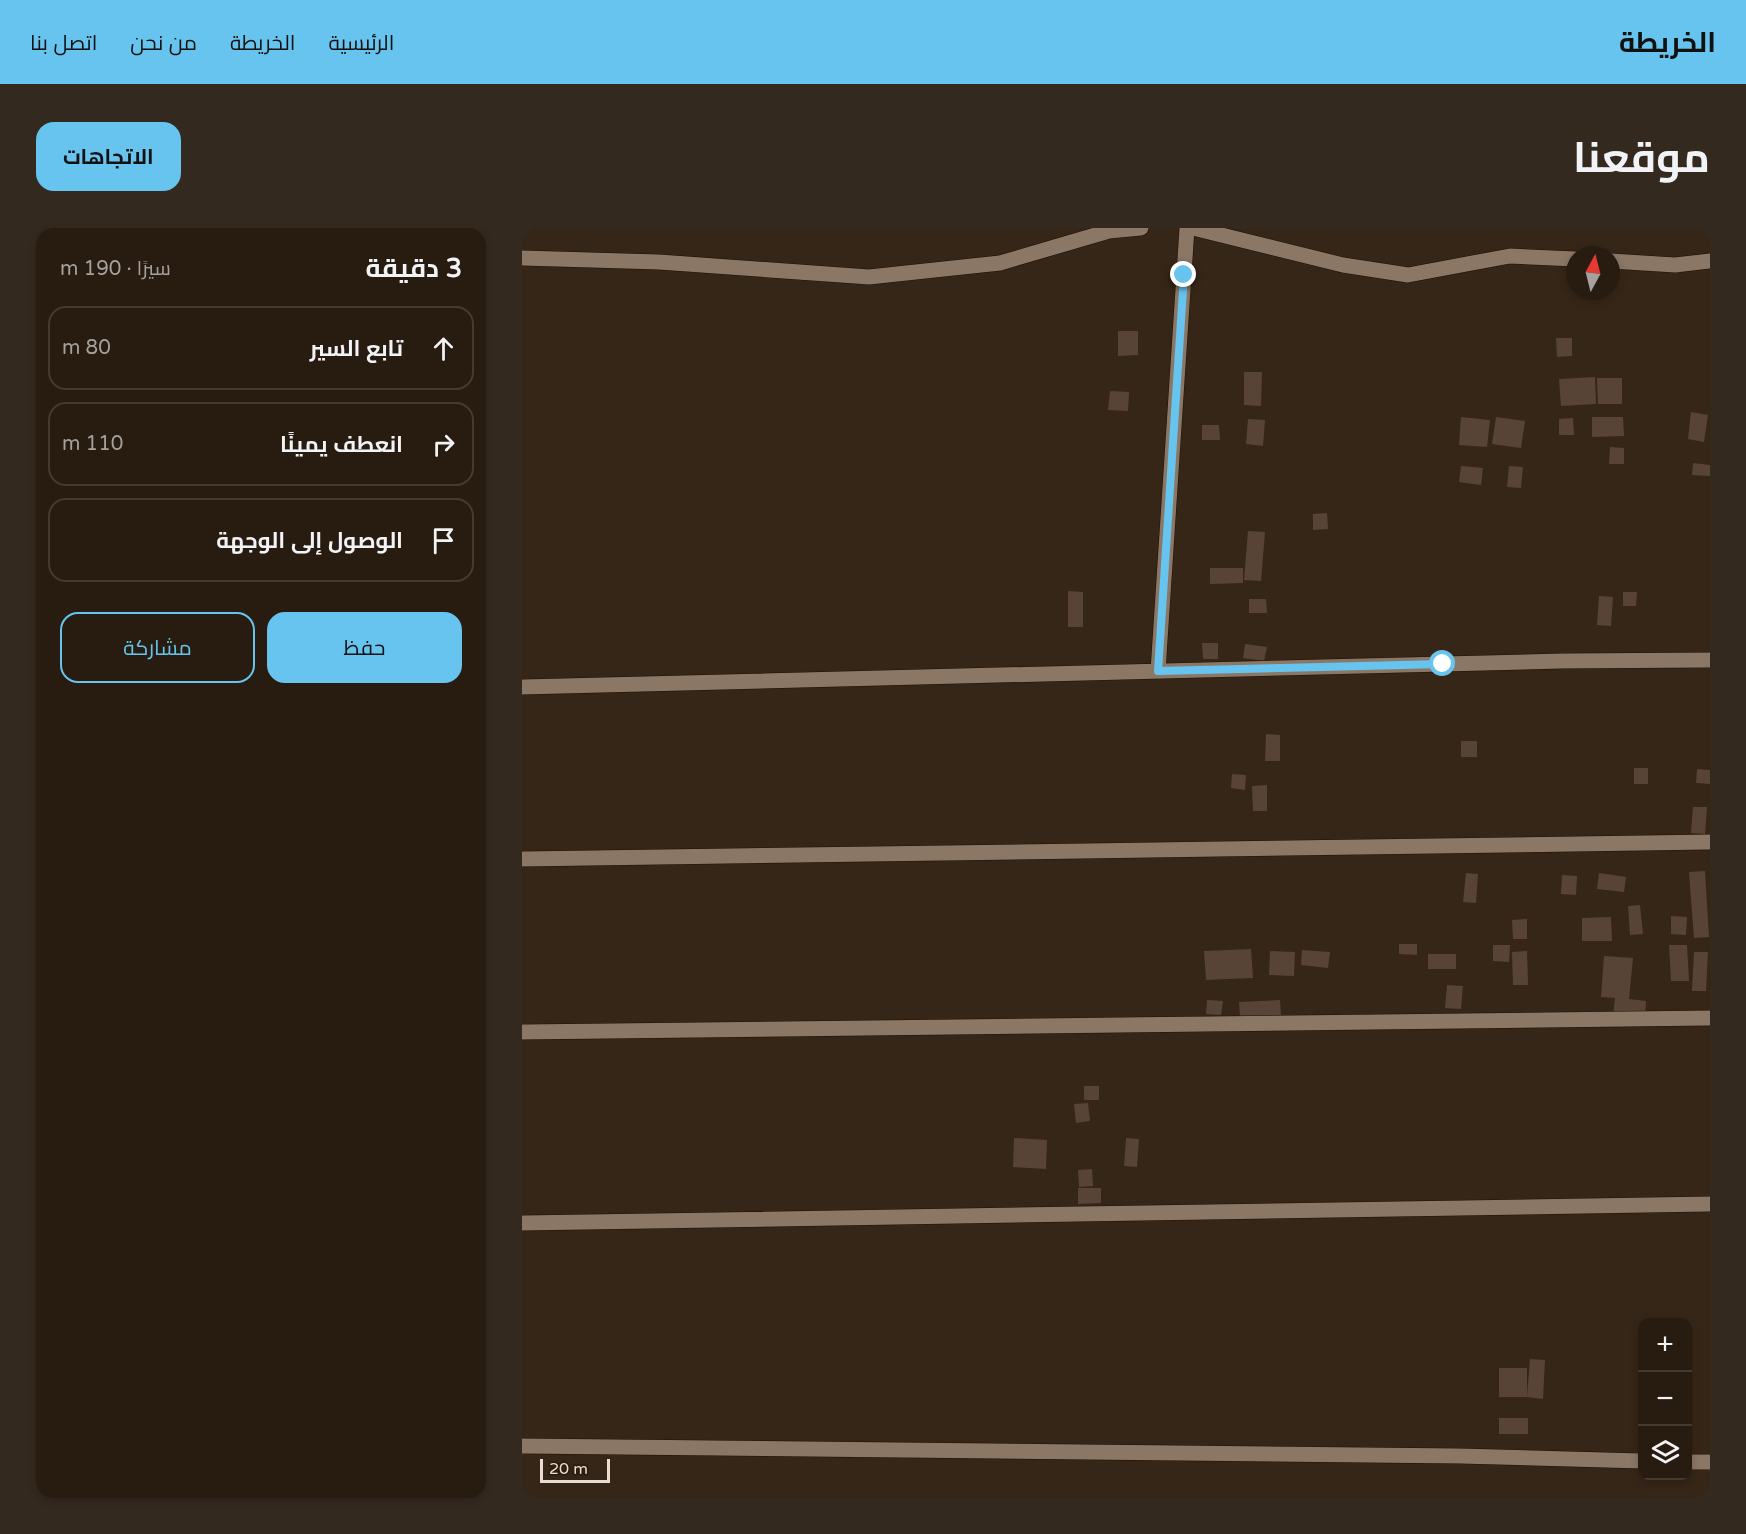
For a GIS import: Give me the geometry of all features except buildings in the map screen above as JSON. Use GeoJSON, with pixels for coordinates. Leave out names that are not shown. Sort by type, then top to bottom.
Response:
{"type":"FeatureCollection","features":[{"type":"Feature","properties":{"kind":"street"},"geometry":{"type":"LineString","coordinates":[[522,258],[659,262],[869,277],[1000,263],[1109,231],[1141,228]]}},
{"type":"Feature","properties":{"kind":"street"},"geometry":{"type":"LineString","coordinates":[[1158,671],[1187,228]]}},
{"type":"Feature","properties":{"kind":"street"},"geometry":{"type":"LineString","coordinates":[[1193,228],[1342,265],[1408,275],[1510,256],[1566,259]]}},
{"type":"Feature","properties":{"kind":"street"},"geometry":{"type":"LineString","coordinates":[[1620,262],[1675,265],[1710,261]]}},
{"type":"Feature","properties":{"kind":"street"},"geometry":{"type":"LineString","coordinates":[[522,687],[1562,661],[1710,660]]}},
{"type":"Feature","properties":{"kind":"street"},"geometry":{"type":"LineString","coordinates":[[522,859],[1710,842]]}},
{"type":"Feature","properties":{"kind":"street"},"geometry":{"type":"LineString","coordinates":[[522,1032],[1710,1018]]}},
{"type":"Feature","properties":{"kind":"street"},"geometry":{"type":"LineString","coordinates":[[522,1223],[1710,1204]]}},
{"type":"Feature","properties":{"kind":"street"},"geometry":{"type":"LineString","coordinates":[[522,1446],[1460,1456],[1638,1461]]}},
{"type":"Feature","properties":{"kind":"street"},"geometry":{"type":"LineString","coordinates":[[1692,1462],[1710,1462]]}},
{"type":"Feature","properties":{"kind":"route"},"geometry":{"type":"LineString","coordinates":[[1184,275],[1158,671],[1443,664]]}}]}
